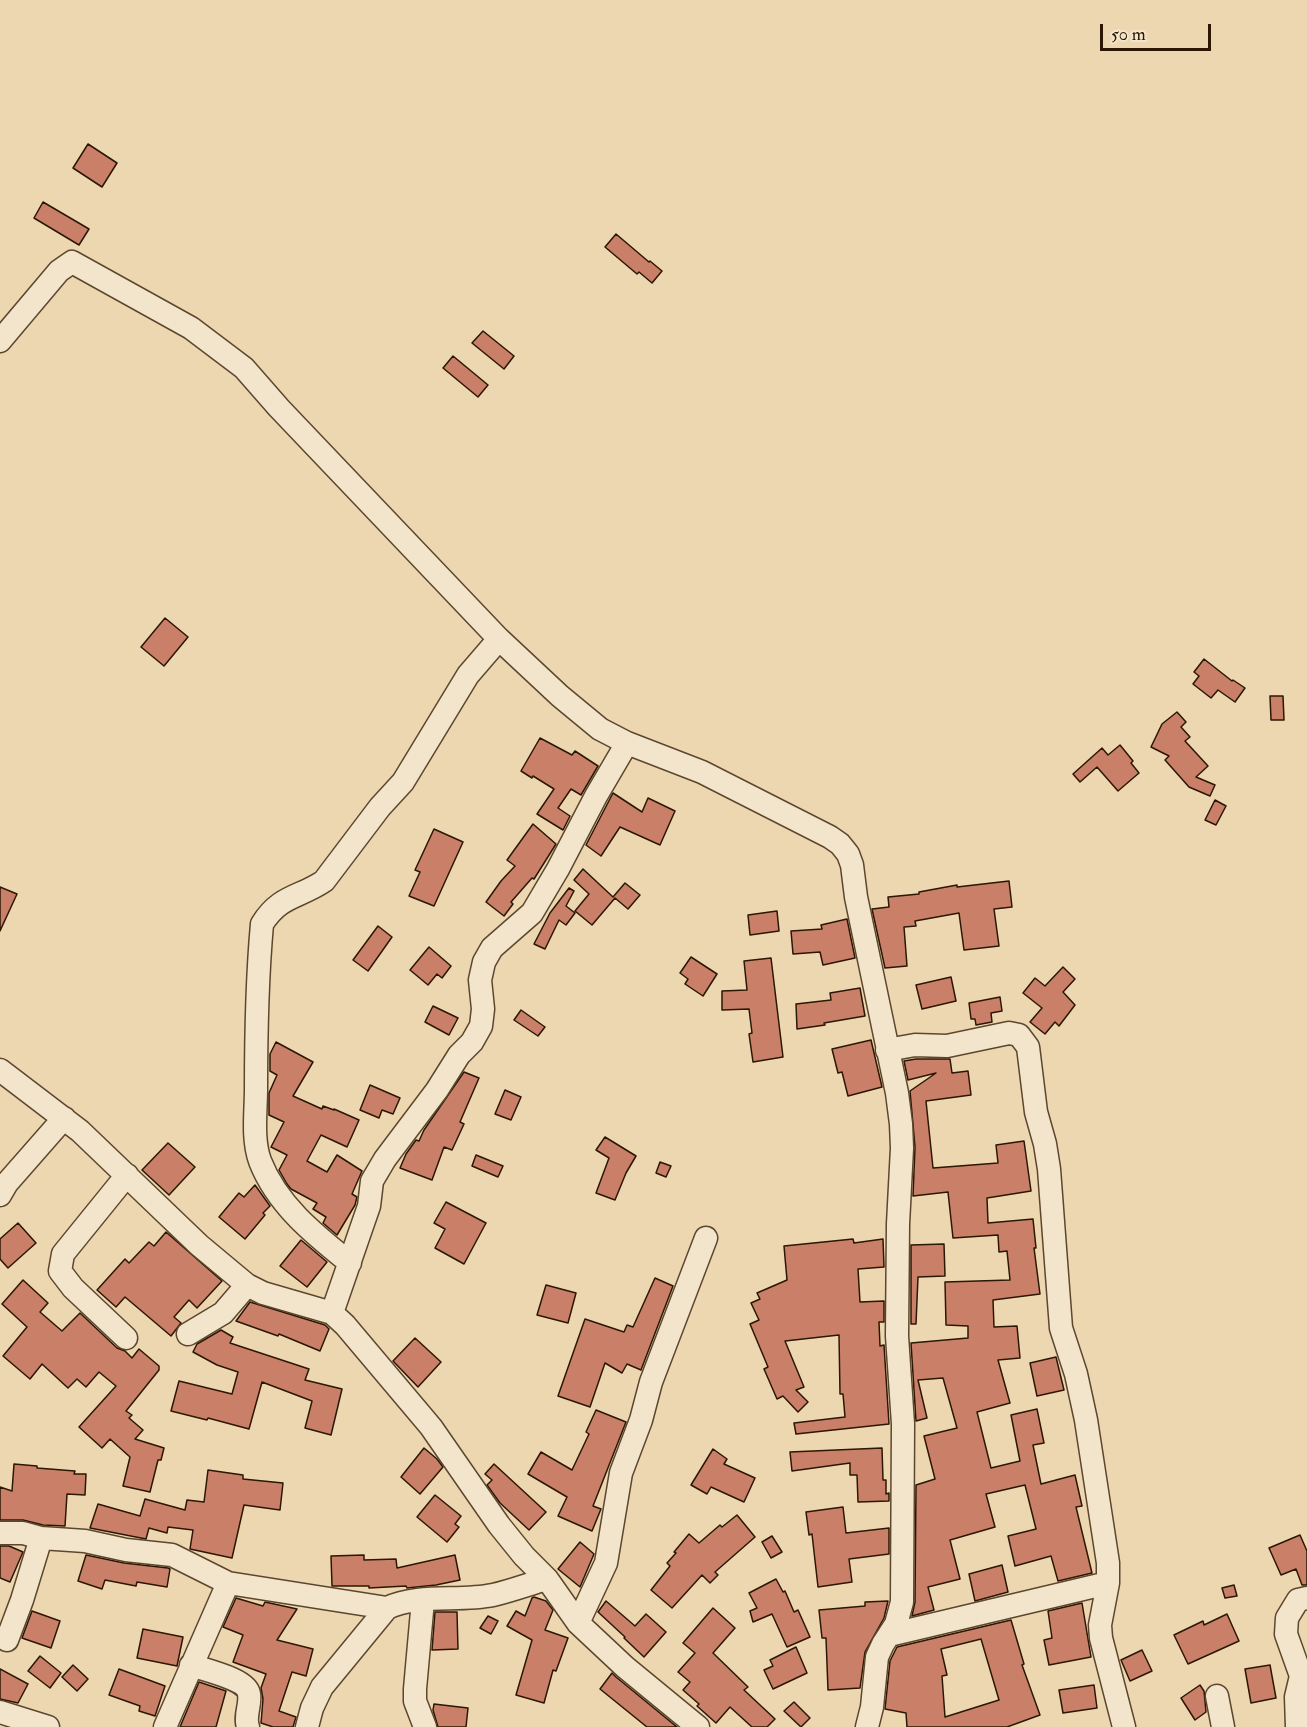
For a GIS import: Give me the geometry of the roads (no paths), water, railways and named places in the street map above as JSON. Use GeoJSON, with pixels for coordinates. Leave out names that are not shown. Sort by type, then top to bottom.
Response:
{"type":"FeatureCollection","features":[{"type":"Feature","properties":{"kind":"street"},"geometry":{"type":"LineString","coordinates":[[0,341],[59,271],[72,261],[191,328],[244,368],[279,408],[499,639],[560,696],[600,729],[702,772],[830,837],[848,854],[897,1093],[902,1148],[898,1224],[897,1336],[901,1372],[903,1469],[902,1602],[897,1624],[878,1657],[872,1707],[867,1727]]}},
{"type":"Feature","properties":{"kind":"street"},"geometry":{"type":"LineString","coordinates":[[350,1263],[302,1224],[275,1188],[260,1161],[256,1136],[256,1112],[262,924],[270,911],[279,904],[324,881],[380,807],[403,782],[468,675],[499,639]]}},
{"type":"Feature","properties":{"kind":"street"},"geometry":{"type":"LineString","coordinates":[[332,1313],[369,1206],[372,1181],[385,1159],[437,1090],[459,1054],[472,1042],[481,1026],[483,1009],[480,980],[484,962],[492,948],[532,913],[627,742]]}},
{"type":"Feature","properties":{"kind":"street"},"geometry":{"type":"LineString","coordinates":[[887,1050],[915,1045],[947,1046],[1009,1033],[1025,1040],[1028,1047],[1036,1112],[1049,1170],[1061,1328],[1076,1374],[1086,1420],[1108,1563],[1108,1583],[1100,1625],[1105,1657],[1124,1727]]}},
{"type":"Feature","properties":{"kind":"street"},"geometry":{"type":"LineString","coordinates":[[0,1070],[64,1118],[127,1174],[199,1245],[247,1285],[263,1293],[332,1313],[345,1325],[431,1427],[499,1525],[547,1579],[578,1623],[625,1667],[698,1727]]}},
{"type":"Feature","properties":{"kind":"street"},"geometry":{"type":"LineString","coordinates":[[0,1195],[7,1183],[64,1118]]}},
{"type":"Feature","properties":{"kind":"street"},"geometry":{"type":"LineString","coordinates":[[126,1338],[73,1288],[60,1270],[63,1254],[127,1174]]}},
{"type":"Feature","properties":{"kind":"street"},"geometry":{"type":"LineString","coordinates":[[578,1623],[606,1563],[621,1473],[651,1382],[706,1238]]}},
{"type":"Feature","properties":{"kind":"street"},"geometry":{"type":"LineString","coordinates":[[188,1334],[223,1313],[247,1285]]}},
{"type":"Feature","properties":{"kind":"street"},"geometry":{"type":"LineString","coordinates":[[0,1533],[23,1533],[41,1538],[86,1541],[126,1550],[172,1555],[228,1583],[387,1608],[423,1600],[493,1595],[547,1579]]}},
{"type":"Feature","properties":{"kind":"street"},"geometry":{"type":"LineString","coordinates":[[6,1640],[22,1600],[41,1538]]}},
{"type":"Feature","properties":{"kind":"street"},"geometry":{"type":"LineString","coordinates":[[165,1727],[228,1583]]}},
{"type":"Feature","properties":{"kind":"street"},"geometry":{"type":"LineString","coordinates":[[889,1635],[1108,1583]]}},
{"type":"Feature","properties":{"kind":"street"},"geometry":{"type":"LineString","coordinates":[[1297,1727],[1296,1697],[1301,1676],[1286,1634],[1287,1618],[1298,1600],[1307,1598]]}},
{"type":"Feature","properties":{"kind":"street"},"geometry":{"type":"LineString","coordinates":[[423,1600],[415,1701],[425,1727]]}},
{"type":"Feature","properties":{"kind":"street"},"geometry":{"type":"LineString","coordinates":[[307,1727],[312,1708],[322,1688],[387,1608]]}},
{"type":"Feature","properties":{"kind":"street"},"geometry":{"type":"LineString","coordinates":[[191,1665],[236,1680],[247,1687],[249,1695],[246,1722],[248,1727]]}},
{"type":"Feature","properties":{"kind":"street"},"geometry":{"type":"LineString","coordinates":[[1216,1696],[1223,1727]]}},
{"type":"Feature","properties":{"kind":"street"},"geometry":{"type":"LineString","coordinates":[[0,1712],[48,1727]]}}]}
